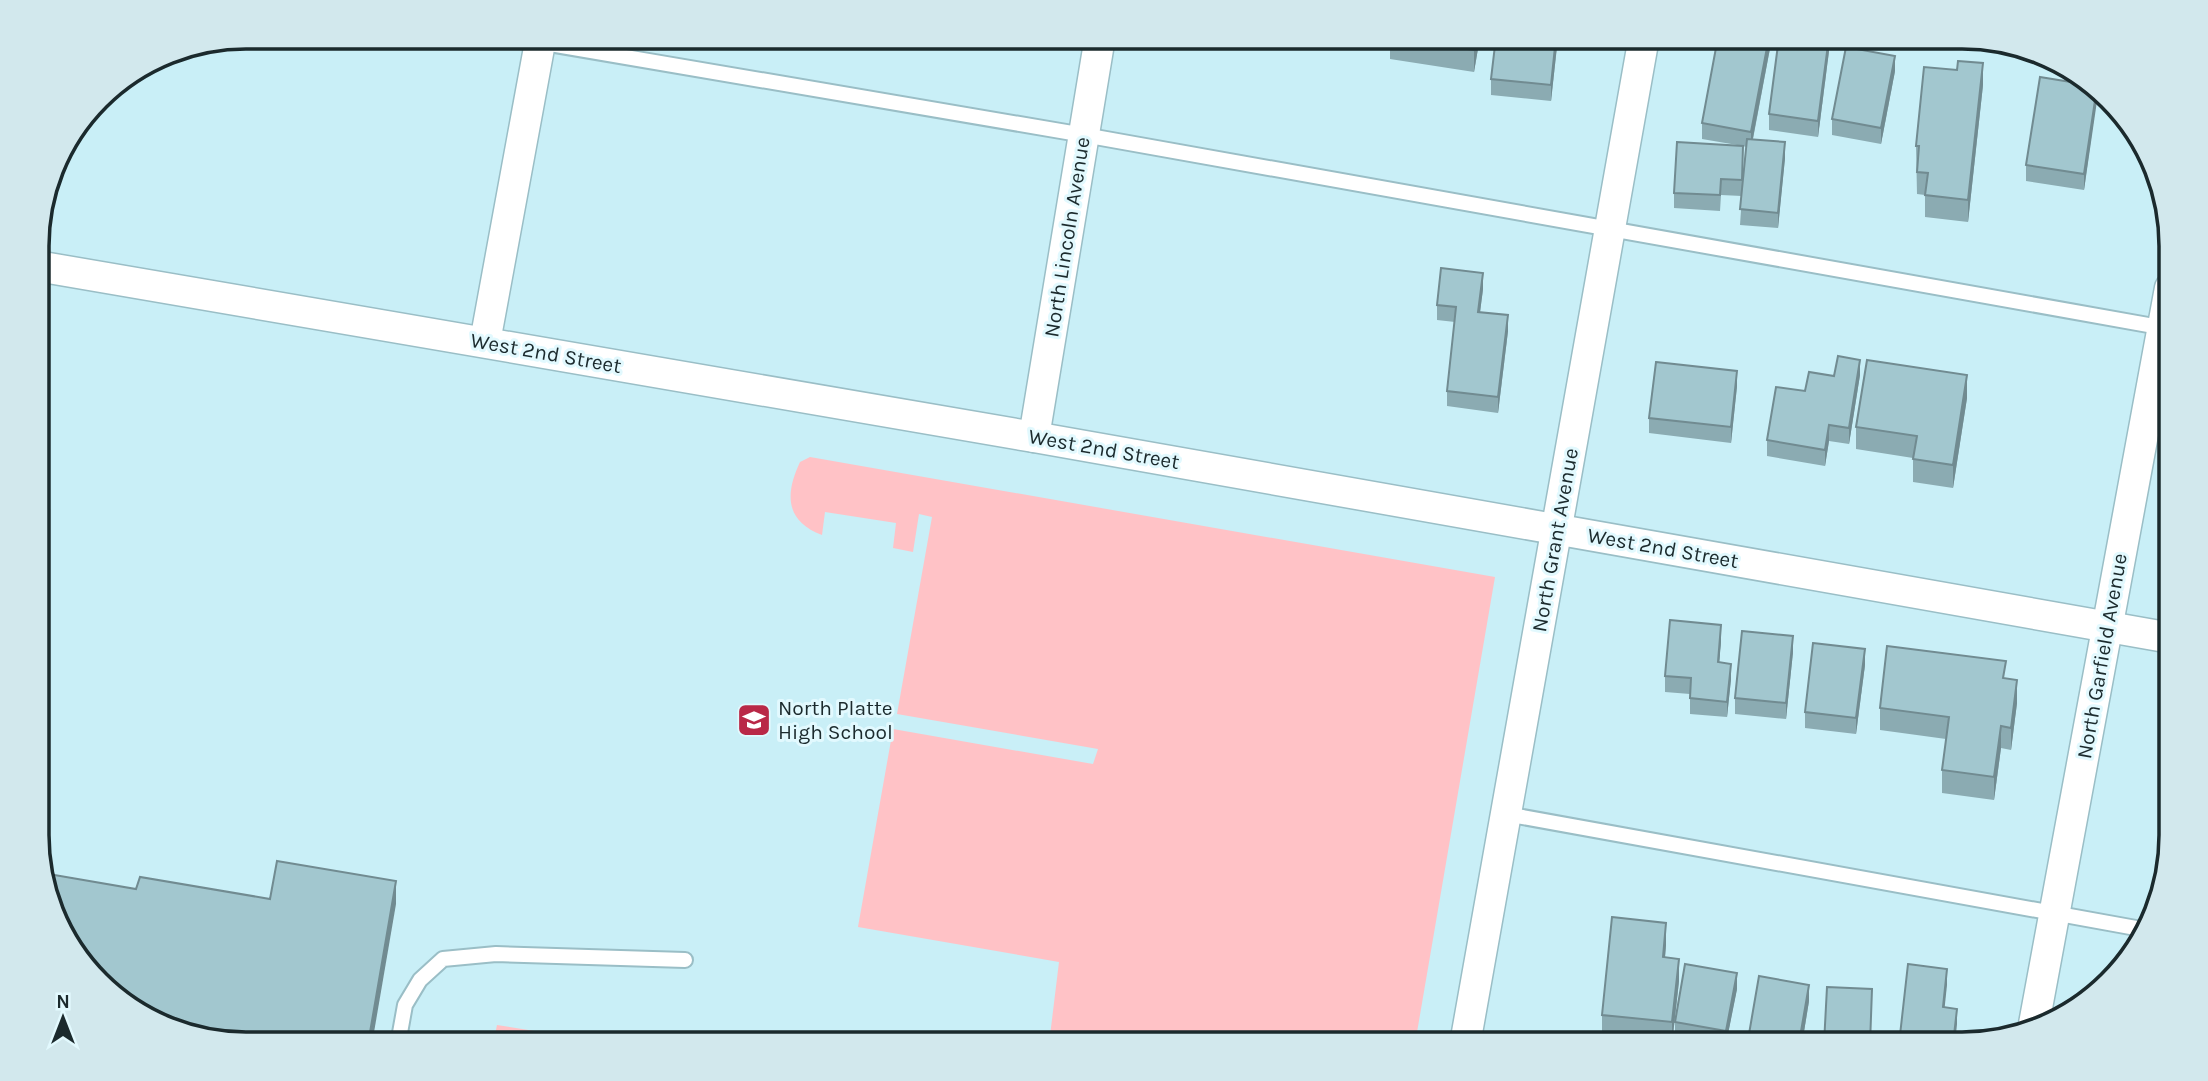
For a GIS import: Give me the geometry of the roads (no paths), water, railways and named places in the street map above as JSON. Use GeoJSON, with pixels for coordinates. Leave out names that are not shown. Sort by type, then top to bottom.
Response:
{"type":"FeatureCollection","features":[{"type":"Feature","properties":{"kind":"street"},"geometry":{"type":"LineString","coordinates":[[485,342],[538,49]]}},
{"type":"Feature","properties":{"kind":"street","name":"North Lincoln Avenue"},"geometry":{"type":"LineString","coordinates":[[1034,437],[1098,49]]}},
{"type":"Feature","properties":{"kind":"street","name":"North Grant Avenue"},"geometry":{"type":"LineString","coordinates":[[1467,1032],[1642,49]]}},
{"type":"Feature","properties":{"kind":"street","name":"West 2nd Street"},"geometry":{"type":"LineString","coordinates":[[49,267],[1557,528],[2159,636]]}},
{"type":"Feature","properties":{"kind":"street","name":"North Garfield Avenue"},"geometry":{"type":"LineString","coordinates":[[2035,1018],[2159,363]]}},
{"type":"Feature","properties":{"kind":"lane"},"geometry":{"type":"LineString","coordinates":[[597,49],[2159,327]]}},
{"type":"Feature","properties":{"kind":"lane"},"geometry":{"type":"LineString","coordinates":[[1506,814],[2136,928]]}},
{"type":"Feature","properties":{"kind":"lane"},"geometry":{"type":"LineString","coordinates":[[400,1032],[405,1005],[420,980],[443,960],[496,954],[685,960]]}},
{"type":"Feature","properties":{"kind":"place","name":"North Platte High School"},"geometry":{"type":"Point","coordinates":[754,720]}}]}
